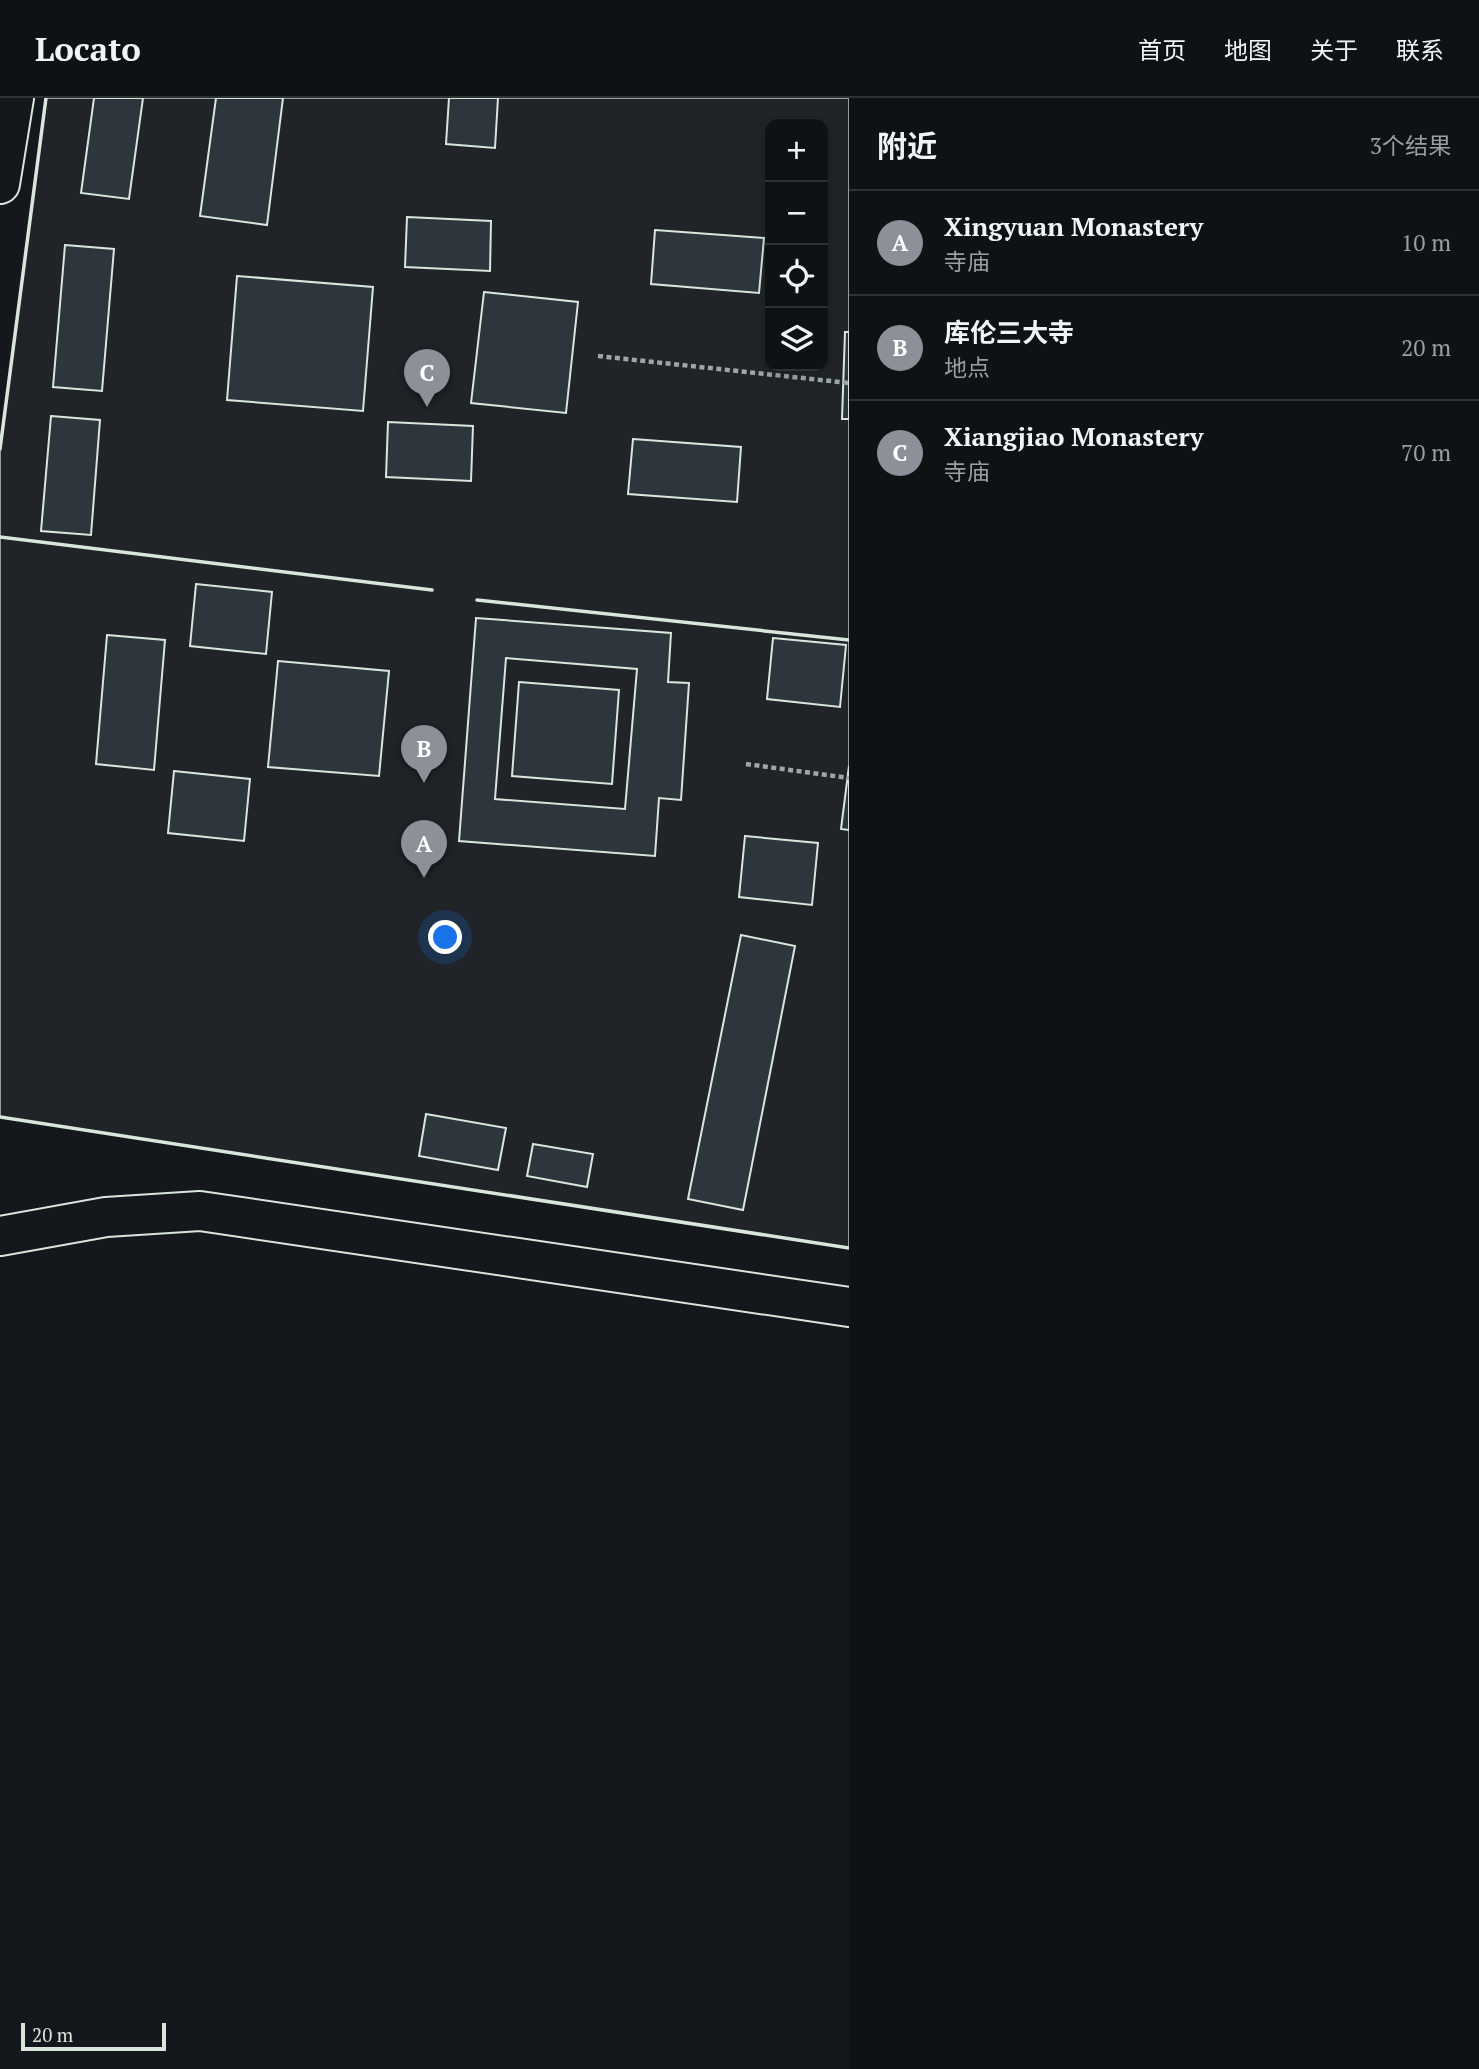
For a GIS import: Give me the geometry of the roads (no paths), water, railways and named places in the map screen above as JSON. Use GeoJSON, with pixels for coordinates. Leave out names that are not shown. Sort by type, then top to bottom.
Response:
{"type":"FeatureCollection","features":[{"type":"Feature","properties":{"kind":"street"},"geometry":{"type":"LineString","coordinates":[[0,184],[13,98]]}},
{"type":"Feature","properties":{"kind":"street"},"geometry":{"type":"LineString","coordinates":[[0,1237],[106,1217],[200,1211],[849,1307]]}},
{"type":"Feature","properties":{"kind":"place","name":"Xiangjiao Monastery"},"geometry":{"type":"Point","coordinates":[427,407]}},
{"type":"Feature","properties":{"kind":"place","name":"库伦三大寺"},"geometry":{"type":"Point","coordinates":[424,783]}},
{"type":"Feature","properties":{"kind":"place","name":"Xingyuan Monastery"},"geometry":{"type":"Point","coordinates":[424,878]}}]}
